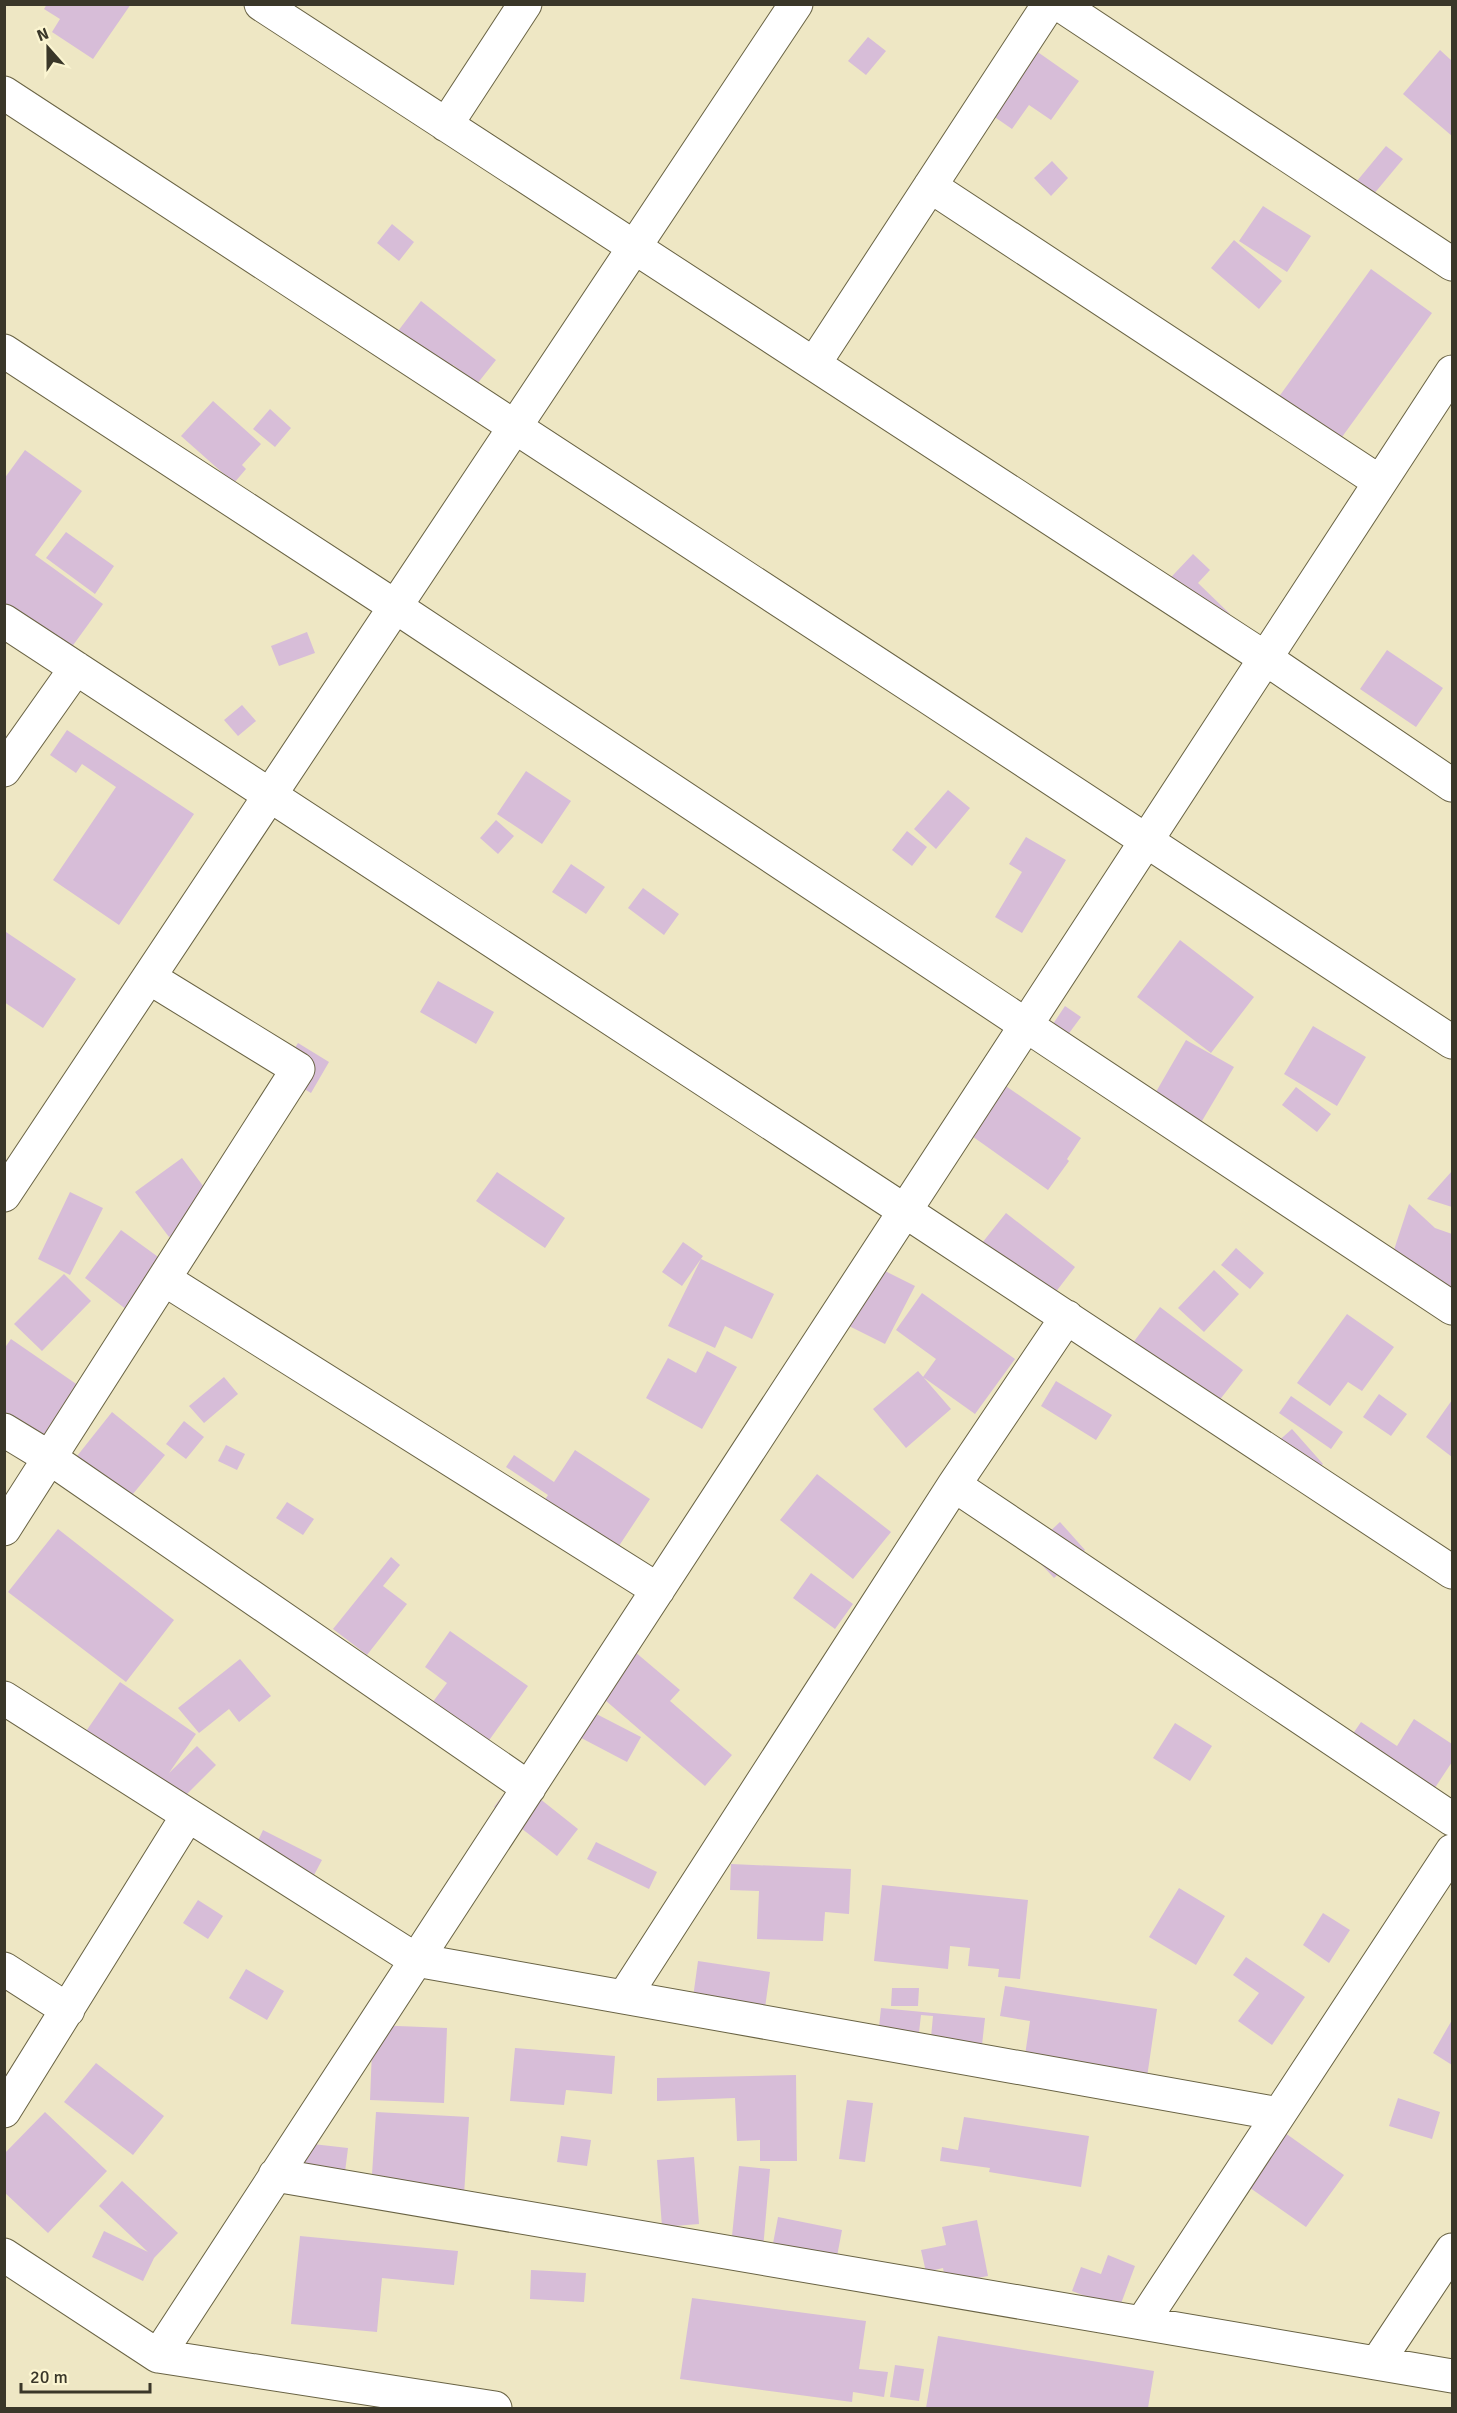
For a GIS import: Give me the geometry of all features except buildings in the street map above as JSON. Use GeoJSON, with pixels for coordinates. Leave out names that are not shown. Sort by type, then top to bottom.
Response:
{"type":"FeatureCollection","features":[{"type":"Feature","properties":{"kind":"street"},"geometry":{"type":"LineString","coordinates":[[261,4],[1450,779]]}},
{"type":"Feature","properties":{"kind":"street"},"geometry":{"type":"LineString","coordinates":[[446,125],[525,4]]}},
{"type":"Feature","properties":{"kind":"street"},"geometry":{"type":"LineString","coordinates":[[10,1178],[150,978],[796,4]]}},
{"type":"Feature","properties":{"kind":"street"},"geometry":{"type":"LineString","coordinates":[[814,364],[1049,4]]}},
{"type":"Feature","properties":{"kind":"street"},"geometry":{"type":"LineString","coordinates":[[1059,4],[1452,264]]}},
{"type":"Feature","properties":{"kind":"street"},"geometry":{"type":"LineString","coordinates":[[4,93],[1452,1042]]}},
{"type":"Feature","properties":{"kind":"street"},"geometry":{"type":"LineString","coordinates":[[930,186],[1380,482]]}},
{"type":"Feature","properties":{"kind":"street"},"geometry":{"type":"LineString","coordinates":[[4,351],[1027,1024],[1452,1308]]}},
{"type":"Feature","properties":{"kind":"street"},"geometry":{"type":"LineString","coordinates":[[158,2356],[1452,372]]}},
{"type":"Feature","properties":{"kind":"street"},"geometry":{"type":"LineString","coordinates":[[4,621],[1452,1572]]}},
{"type":"Feature","properties":{"kind":"street"},"geometry":{"type":"LineString","coordinates":[[4,770],[76,668]]}},
{"type":"Feature","properties":{"kind":"street"},"geometry":{"type":"LineString","coordinates":[[4,1529],[298,1069],[150,978]]}},
{"type":"Feature","properties":{"kind":"street"},"geometry":{"type":"LineString","coordinates":[[164,1280],[658,1590]]}},
{"type":"Feature","properties":{"kind":"street"},"geometry":{"type":"LineString","coordinates":[[624,1997],[954,1485],[1066,1317]]}},
{"type":"Feature","properties":{"kind":"street"},"geometry":{"type":"LineString","coordinates":[[4,1430],[50,1458],[529,1788]]}},
{"type":"Feature","properties":{"kind":"street"},"geometry":{"type":"LineString","coordinates":[[954,1485],[1452,1819]]}},
{"type":"Feature","properties":{"kind":"street"},"geometry":{"type":"LineString","coordinates":[[4,1698],[416,1960],[1279,2114]]}},
{"type":"Feature","properties":{"kind":"street"},"geometry":{"type":"LineString","coordinates":[[4,2111],[188,1815]]}},
{"type":"Feature","properties":{"kind":"street"},"geometry":{"type":"LineString","coordinates":[[1142,2323],[1452,1851]]}},
{"type":"Feature","properties":{"kind":"street"},"geometry":{"type":"LineString","coordinates":[[4,1969],[68,2010]]}},
{"type":"Feature","properties":{"kind":"street"},"geometry":{"type":"LineString","coordinates":[[275,2175],[1452,2376]]}},
{"type":"Feature","properties":{"kind":"street"},"geometry":{"type":"LineString","coordinates":[[1377,2363],[1452,2250]]}},
{"type":"Feature","properties":{"kind":"street"},"geometry":{"type":"LineString","coordinates":[[4,2255],[158,2356],[495,2409]]}}]}
